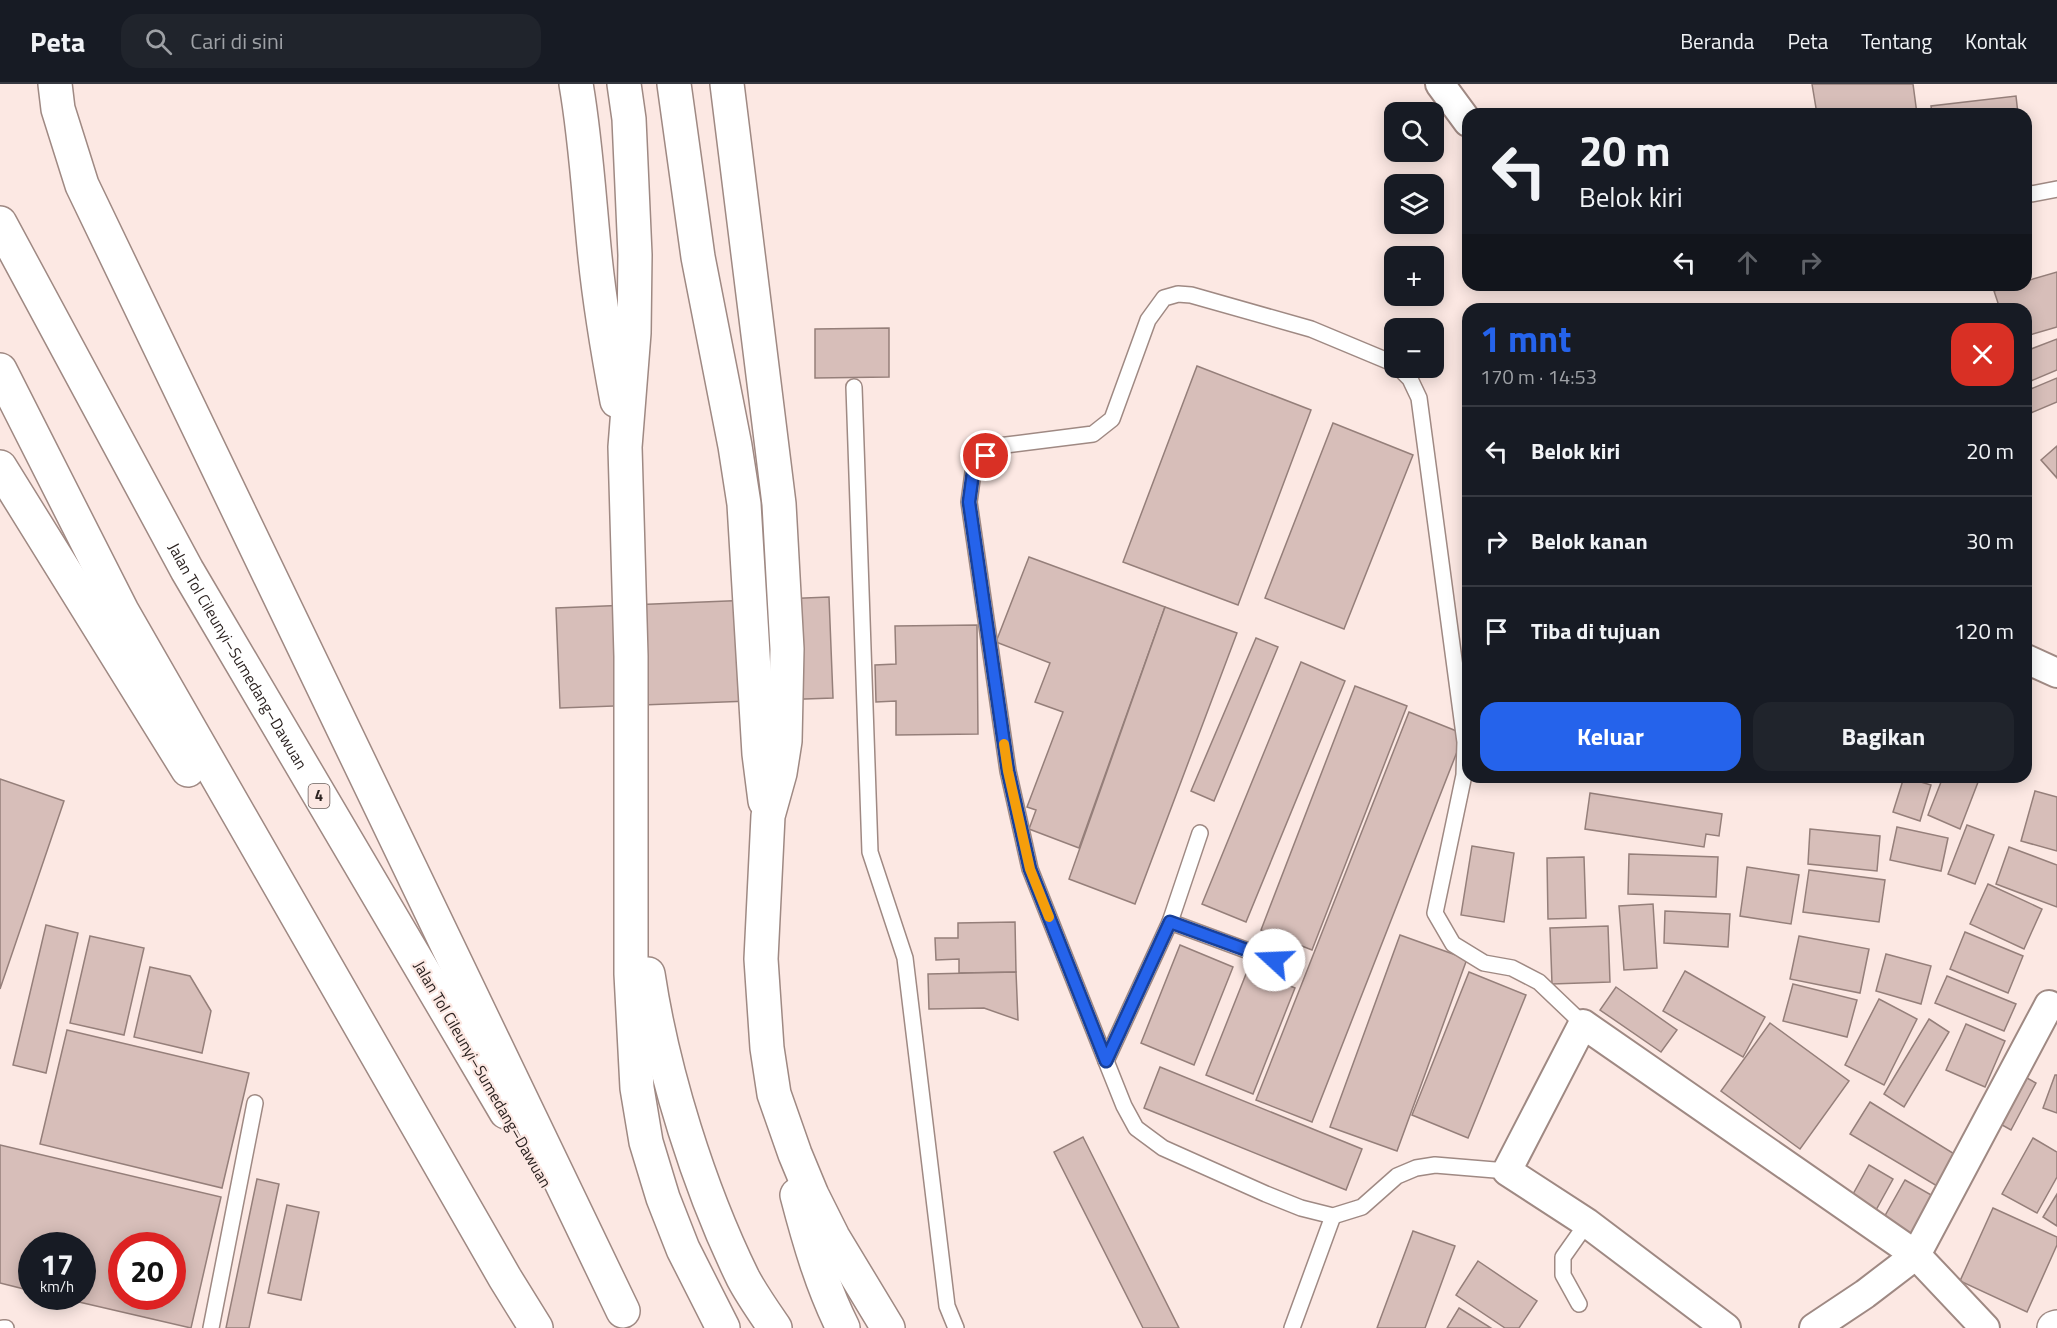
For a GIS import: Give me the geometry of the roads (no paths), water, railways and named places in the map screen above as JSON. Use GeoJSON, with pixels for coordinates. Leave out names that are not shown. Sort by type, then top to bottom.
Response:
{"type":"FeatureCollection","features":[{"type":"Feature","properties":{"kind":"highway"},"geometry":{"type":"LineString","coordinates":[[55,84],[58,109],[82,185],[628,1320]]}},
{"type":"Feature","properties":{"kind":"highway"},"geometry":{"type":"LineString","coordinates":[[576,84],[582,119],[602,314],[625,447]]}},
{"type":"Feature","properties":{"kind":"highway"},"geometry":{"type":"LineString","coordinates":[[624,84],[629,119],[635,255],[634,333],[625,447],[631,656],[631,974],[637,1088],[644,1131],[663,1198],[683,1249],[723,1328]]}},
{"type":"Feature","properties":{"kind":"highway"},"geometry":{"type":"LineString","coordinates":[[674,84],[698,257],[744,504],[759,754],[768,816],[761,959],[767,1048],[791,1175],[809,1242],[830,1303],[843,1328]]}},
{"type":"Feature","properties":{"kind":"highway"},"geometry":{"type":"LineString","coordinates":[[727,84],[772,442],[783,562],[787,711],[780,773],[768,816]]}},
{"type":"Feature","properties":{"kind":"highway","name":"Jalan Tol Cileunyi–Sumedang–Dawuan"},"geometry":{"type":"LineString","coordinates":[[0,223],[187,570],[628,1320]]}},
{"type":"Feature","properties":{"kind":"highway"},"geometry":{"type":"LineString","coordinates":[[0,370],[122,611],[505,1278]]}},
{"type":"Feature","properties":{"kind":"highway"},"geometry":{"type":"LineString","coordinates":[[0,467],[536,1328]]}},
{"type":"Feature","properties":{"kind":"highway"},"geometry":{"type":"LineString","coordinates":[[631,847],[652,1001],[668,1070],[714,1212],[744,1280],[775,1328]]}},
{"type":"Feature","properties":{"kind":"highway"},"geometry":{"type":"LineString","coordinates":[[774,1094],[812,1195],[833,1237],[888,1328]]}},
{"type":"Feature","properties":{"kind":"street"},"geometry":{"type":"LineString","coordinates":[[1440,84],[1462,114]]}},
{"type":"Feature","properties":{"kind":"street"},"geometry":{"type":"LineString","coordinates":[[2032,662],[2057,673]]}},
{"type":"Feature","properties":{"kind":"street"},"geometry":{"type":"LineString","coordinates":[[1814,1328],[1916,1256],[2049,1005]]}},
{"type":"Feature","properties":{"kind":"street"},"geometry":{"type":"LineString","coordinates":[[1726,1328],[1587,1223],[1507,1171],[1583,1024],[1916,1256],[1985,1328]]}},
{"type":"Feature","properties":{"kind":"lane"},"geometry":{"type":"LineString","coordinates":[[2032,194],[2057,189]]}},
{"type":"Feature","properties":{"kind":"lane"},"geometry":{"type":"LineString","coordinates":[[1384,359],[1311,329],[1191,295],[1178,294],[1164,298],[1148,320],[1112,419],[1093,434],[999,446],[974,465],[969,502],[1008,771],[1030,869],[1124,1106],[1136,1128],[1162,1148],[1301,1208],[1333,1216],[1362,1207],[1397,1176],[1416,1168],[1435,1165],[1507,1171]]}},
{"type":"Feature","properties":{"kind":"lane"},"geometry":{"type":"LineString","coordinates":[[1409,378],[1419,398],[1462,720]]}},
{"type":"Feature","properties":{"kind":"lane"},"geometry":{"type":"LineString","coordinates":[[854,387],[870,852],[905,958],[947,1306],[956,1328]]}},
{"type":"Feature","properties":{"kind":"lane"},"geometry":{"type":"LineString","coordinates":[[1462,783],[1435,913],[1453,944],[1484,963],[1512,968],[1539,982],[1583,1024]]}},
{"type":"Feature","properties":{"kind":"lane"},"geometry":{"type":"LineString","coordinates":[[1106,1061],[1170,922],[1200,833]]}},
{"type":"Feature","properties":{"kind":"lane"},"geometry":{"type":"LineString","coordinates":[[1170,922],[1295,968]]}},
{"type":"Feature","properties":{"kind":"lane"},"geometry":{"type":"LineString","coordinates":[[211,1328],[255,1103]]}},
{"type":"Feature","properties":{"kind":"lane"},"geometry":{"type":"LineString","coordinates":[[1292,1328],[1333,1216]]}},
{"type":"Feature","properties":{"kind":"lane"},"geometry":{"type":"LineString","coordinates":[[1579,1304],[1563,1275],[1563,1257],[1587,1223]]}}]}
